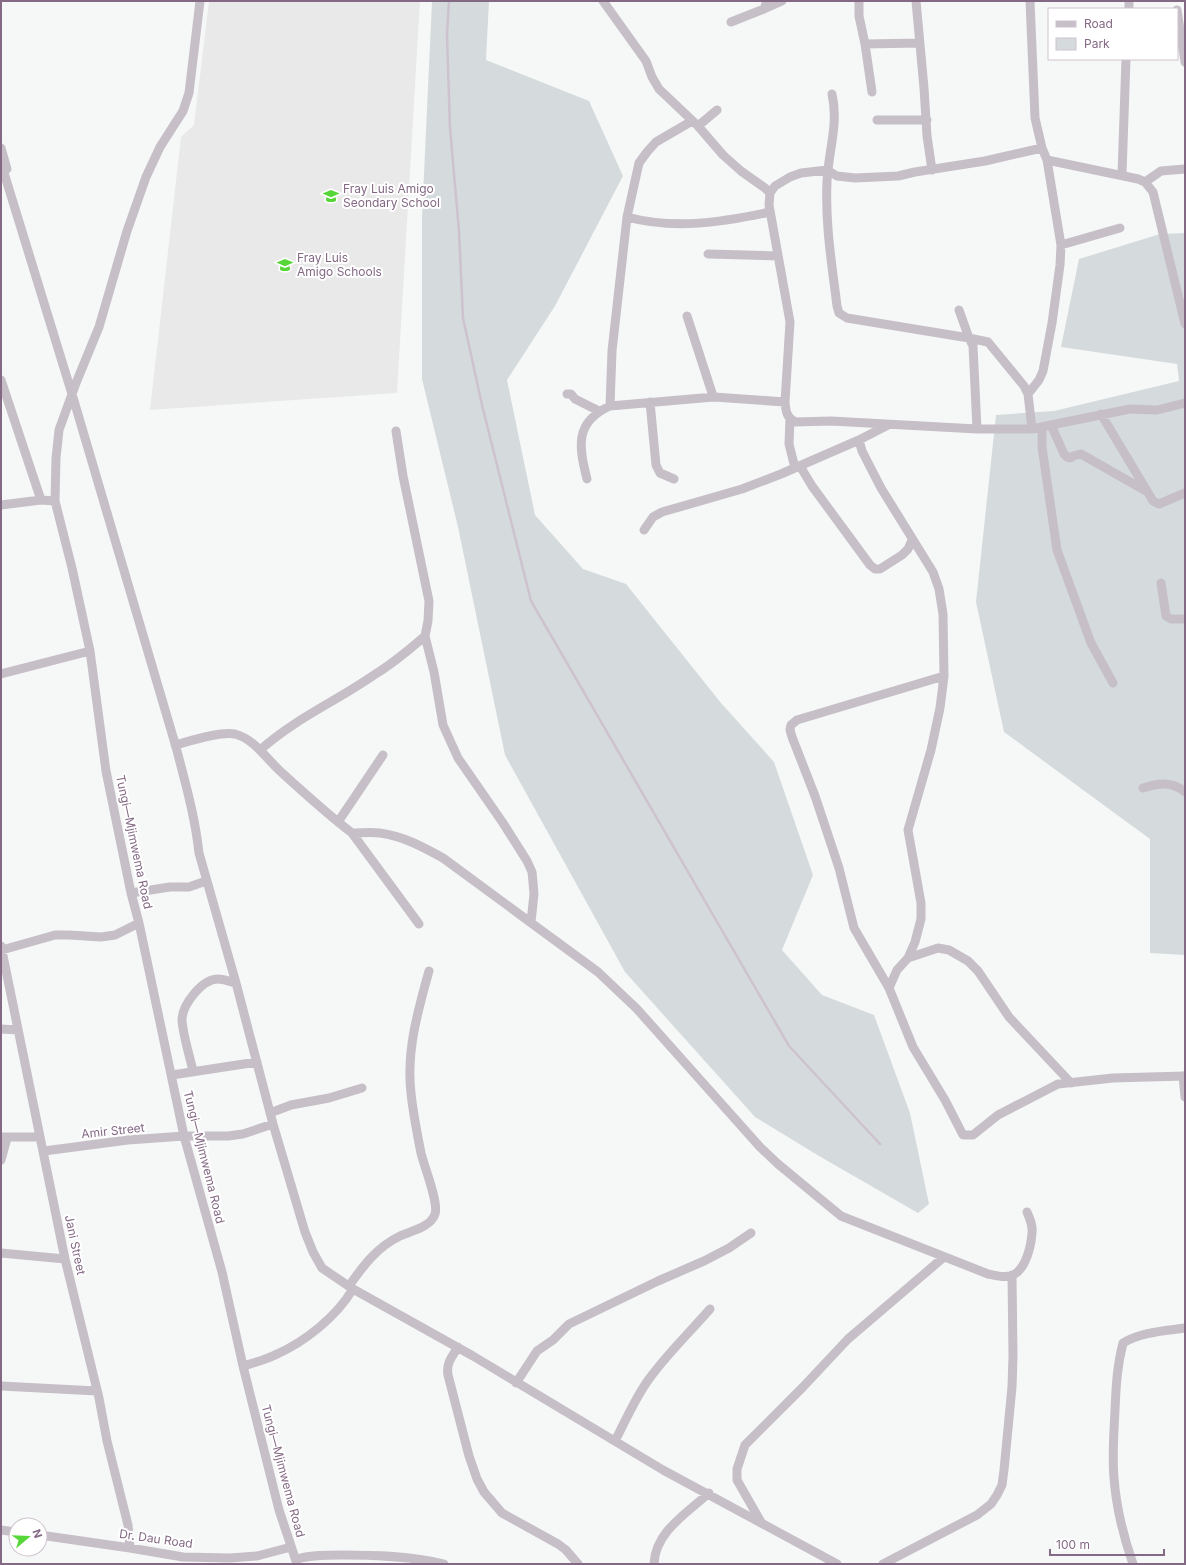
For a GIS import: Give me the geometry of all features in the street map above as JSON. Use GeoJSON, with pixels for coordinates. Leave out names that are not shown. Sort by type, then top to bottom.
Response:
{"type":"FeatureCollection","features":[{"type":"Feature","properties":{"kind":"street","name":"Tungi—Mjimwema Road"},"geometry":{"type":"LineString","coordinates":[[200,1],[189,93],[183,111],[160,147],[146,177],[127,231],[99,327],[59,430],[56,458],[55,501],[72,568],[90,650],[104,753],[130,893],[139,923],[184,1136],[222,1272],[243,1366],[280,1510],[296,1562]]}},
{"type":"Feature","properties":{"kind":"street"},"geometry":{"type":"LineString","coordinates":[[603,1],[646,60],[652,77],[659,89],[695,123],[723,155],[741,172],[770,193]]}},
{"type":"Feature","properties":{"kind":"street"},"geometry":{"type":"LineString","coordinates":[[731,22],[766,5],[782,1]]}},
{"type":"Feature","properties":{"kind":"street"},"geometry":{"type":"LineString","coordinates":[[859,1],[859,16],[872,92]]}},
{"type":"Feature","properties":{"kind":"street"},"geometry":{"type":"LineString","coordinates":[[916,1],[932,170]]}},
{"type":"Feature","properties":{"kind":"street"},"geometry":{"type":"LineString","coordinates":[[1028,394],[1039,380],[1043,371],[1052,323],[1062,245],[1047,160],[1042,148],[1035,118],[1030,1]]}},
{"type":"Feature","properties":{"kind":"street"},"geometry":{"type":"LineString","coordinates":[[1178,15],[1185,62]]}},
{"type":"Feature","properties":{"kind":"street"},"geometry":{"type":"LineString","coordinates":[[865,44],[920,43]]}},
{"type":"Feature","properties":{"kind":"street"},"geometry":{"type":"LineString","coordinates":[[1122,174],[1126,60]]}},
{"type":"Feature","properties":{"kind":"street"},"geometry":{"type":"LineString","coordinates":[[832,94],[835,121],[827,170],[827,202],[829,248],[839,313],[847,318],[988,342],[1024,386],[1028,394],[1032,429]]}},
{"type":"Feature","properties":{"kind":"street"},"geometry":{"type":"LineString","coordinates":[[610,406],[612,351],[627,217],[639,163],[656,142],[695,123],[717,110]]}},
{"type":"Feature","properties":{"kind":"street"},"geometry":{"type":"LineString","coordinates":[[877,120],[927,120]]}},
{"type":"Feature","properties":{"kind":"street"},"geometry":{"type":"LineString","coordinates":[[1,148],[18,203],[16,211]]}},
{"type":"Feature","properties":{"kind":"street"},"geometry":{"type":"LineString","coordinates":[[912,540],[908,549],[902,555],[880,569],[870,566],[798,467],[789,448],[790,419],[786,411],[785,402],[790,322],[770,212],[770,193],[775,186],[790,177],[814,171],[827,170],[837,176],[855,178],[898,176],[985,161],[1042,148]]}},
{"type":"Feature","properties":{"kind":"street"},"geometry":{"type":"LineString","coordinates":[[1047,160],[1122,174],[1145,182],[1153,192],[1185,324]]}},
{"type":"Feature","properties":{"kind":"street"},"geometry":{"type":"LineString","coordinates":[[1,163],[72,394],[192,805],[197,831],[198,853],[236,983],[273,1124],[305,1232],[313,1252],[322,1268],[351,1288],[458,1347],[663,1470],[709,1493],[837,1564]]}},
{"type":"Feature","properties":{"kind":"street"},"geometry":{"type":"LineString","coordinates":[[1145,182],[1161,171],[1185,170]]}},
{"type":"Feature","properties":{"kind":"street"},"geometry":{"type":"LineString","coordinates":[[627,217],[643,221],[688,224],[726,221],[770,212]]}},
{"type":"Feature","properties":{"kind":"street"},"geometry":{"type":"LineString","coordinates":[[1062,245],[1120,228]]}},
{"type":"Feature","properties":{"kind":"street"},"geometry":{"type":"LineString","coordinates":[[708,254],[778,256]]}},
{"type":"Feature","properties":{"kind":"street"},"geometry":{"type":"LineString","coordinates":[[959,310],[972,346],[977,429]]}},
{"type":"Feature","properties":{"kind":"street"},"geometry":{"type":"LineString","coordinates":[[687,316],[714,397]]}},
{"type":"Feature","properties":{"kind":"street"},"geometry":{"type":"LineString","coordinates":[[1,380],[41,500]]}},
{"type":"Feature","properties":{"kind":"street"},"geometry":{"type":"LineString","coordinates":[[567,394],[571,394],[575,399],[599,411]]}},
{"type":"Feature","properties":{"kind":"street"},"geometry":{"type":"LineString","coordinates":[[587,479],[582,456],[581,436],[590,418],[599,411],[610,406],[714,397],[785,402]]}},
{"type":"Feature","properties":{"kind":"street"},"geometry":{"type":"LineString","coordinates":[[650,402],[656,465],[660,473],[674,479]]}},
{"type":"Feature","properties":{"kind":"street"},"geometry":{"type":"LineString","coordinates":[[790,419],[795,422],[831,421],[977,429],[1032,429],[1130,409],[1157,410],[1185,402]]}},
{"type":"Feature","properties":{"kind":"street"},"geometry":{"type":"LineString","coordinates":[[1101,414],[1153,502],[1159,504],[1185,493]]}},
{"type":"Feature","properties":{"kind":"street"},"geometry":{"type":"LineString","coordinates":[[644,530],[653,517],[662,512],[742,489],[798,467],[859,440],[888,425]]}},
{"type":"Feature","properties":{"kind":"street"},"geometry":{"type":"LineString","coordinates":[[1047,426],[1067,457],[1070,458],[1081,454],[1146,491]]}},
{"type":"Feature","properties":{"kind":"street"},"geometry":{"type":"LineString","coordinates":[[1047,426],[1042,447],[1057,550],[1091,643],[1113,683]]}},
{"type":"Feature","properties":{"kind":"street"},"geometry":{"type":"LineString","coordinates":[[396,431],[403,476],[429,601],[428,621],[425,636],[434,672],[442,725],[453,750],[503,823],[527,861],[532,872],[534,894],[531,922]]}},
{"type":"Feature","properties":{"kind":"street"},"geometry":{"type":"LineString","coordinates":[[859,440],[862,451],[881,488],[933,572],[939,589],[943,614],[944,676],[940,708],[931,750],[916,807],[910,820],[908,830],[921,903],[921,919],[915,942],[908,958],[897,970],[889,988]]}},
{"type":"Feature","properties":{"kind":"street"},"geometry":{"type":"LineString","coordinates":[[1,505],[41,500],[55,501]]}},
{"type":"Feature","properties":{"kind":"street"},"geometry":{"type":"LineString","coordinates":[[1161,582],[1166,616],[1171,620],[1185,619]]}},
{"type":"Feature","properties":{"kind":"street"},"geometry":{"type":"LineString","coordinates":[[260,750],[305,716],[373,676],[425,636]]}},
{"type":"Feature","properties":{"kind":"street"},"geometry":{"type":"LineString","coordinates":[[1,674],[90,650]]}},
{"type":"Feature","properties":{"kind":"street"},"geometry":{"type":"LineString","coordinates":[[944,676],[797,720],[791,725],[790,730],[795,747],[815,796],[839,868],[854,928],[889,988],[913,1047],[945,1100],[963,1135],[973,1135],[998,1115],[1058,1084],[1113,1078],[1184,1076],[1185,1097]]}},
{"type":"Feature","properties":{"kind":"street"},"geometry":{"type":"LineString","coordinates":[[175,745],[225,734],[234,734],[243,737],[260,750],[279,770],[338,822],[352,832],[402,903],[419,924]]}},
{"type":"Feature","properties":{"kind":"street"},"geometry":{"type":"LineString","coordinates":[[338,822],[383,755]]}},
{"type":"Feature","properties":{"kind":"street"},"geometry":{"type":"LineString","coordinates":[[1143,788],[1157,784],[1172,784],[1185,792]]}},
{"type":"Feature","properties":{"kind":"street"},"geometry":{"type":"LineString","coordinates":[[352,832],[378,832],[399,837],[420,845],[443,858],[598,972],[637,1009],[760,1148],[841,1216],[988,1274],[1002,1277],[1018,1272],[1023,1266],[1030,1245],[1032,1233],[1031,1222],[1027,1212]]}},
{"type":"Feature","properties":{"kind":"street"},"geometry":{"type":"LineString","coordinates":[[130,893],[170,887],[194,886],[206,881]]}},
{"type":"Feature","properties":{"kind":"street"},"geometry":{"type":"LineString","coordinates":[[2,948],[55,935],[69,934],[101,937],[115,935],[139,923]]}},
{"type":"Feature","properties":{"kind":"street","name":"Jani Street"},"geometry":{"type":"LineString","coordinates":[[2,948],[39,1137],[44,1151],[65,1259],[128,1525],[130,1548]]}},
{"type":"Feature","properties":{"kind":"street"},"geometry":{"type":"LineString","coordinates":[[908,958],[938,948],[949,950],[968,961],[978,971],[1009,1017],[1063,1076],[1071,1082]]}},
{"type":"Feature","properties":{"kind":"street"},"geometry":{"type":"LineString","coordinates":[[243,1366],[274,1356],[292,1346],[317,1328],[348,1298],[351,1288],[366,1262],[377,1252],[400,1236],[431,1221],[435,1214],[434,1199],[421,1153],[411,1086],[410,1065],[418,1011],[429,971]]}},
{"type":"Feature","properties":{"kind":"street"},"geometry":{"type":"LineString","coordinates":[[193,1071],[182,1018],[186,1007],[193,995],[202,985],[209,981],[217,979],[236,983]]}},
{"type":"Feature","properties":{"kind":"street"},"geometry":{"type":"LineString","coordinates":[[1,1029],[18,1030]]}},
{"type":"Feature","properties":{"kind":"street"},"geometry":{"type":"LineString","coordinates":[[172,1075],[257,1062]]}},
{"type":"Feature","properties":{"kind":"street"},"geometry":{"type":"LineString","coordinates":[[270,1113],[291,1105],[329,1098],[362,1088]]}},
{"type":"Feature","properties":{"kind":"street","name":"Amir Street"},"geometry":{"type":"LineString","coordinates":[[44,1151],[128,1140],[184,1136],[228,1136],[243,1134],[273,1124]]}},
{"type":"Feature","properties":{"kind":"street"},"geometry":{"type":"LineString","coordinates":[[1,1160],[4,1137],[39,1137]]}},
{"type":"Feature","properties":{"kind":"street"},"geometry":{"type":"LineString","coordinates":[[516,1382],[537,1351],[553,1340],[569,1324],[658,1281],[704,1261],[729,1248],[751,1233]]}},
{"type":"Feature","properties":{"kind":"street"},"geometry":{"type":"LineString","coordinates":[[1,1253],[65,1259]]}},
{"type":"Feature","properties":{"kind":"street"},"geometry":{"type":"LineString","coordinates":[[761,1522],[737,1480],[737,1469],[745,1445],[848,1339],[944,1256]]}},
{"type":"Feature","properties":{"kind":"street"},"geometry":{"type":"LineString","coordinates":[[883,1564],[977,1515],[990,1504],[1002,1485],[1012,1387],[1012,1275]]}},
{"type":"Feature","properties":{"kind":"street"},"geometry":{"type":"LineString","coordinates":[[615,1441],[634,1402],[649,1379],[710,1309]]}},
{"type":"Feature","properties":{"kind":"street"},"geometry":{"type":"LineString","coordinates":[[1133,1564],[1119,1512],[1114,1478],[1113,1444],[1117,1369],[1122,1343],[1131,1338],[1146,1334],[1185,1328]]}},
{"type":"Feature","properties":{"kind":"street"},"geometry":{"type":"LineString","coordinates":[[458,1347],[448,1362],[447,1369],[469,1456],[477,1479],[484,1492],[502,1513],[558,1544],[566,1550],[578,1564]]}},
{"type":"Feature","properties":{"kind":"street"},"geometry":{"type":"LineString","coordinates":[[1,1386],[97,1391]]}},
{"type":"Feature","properties":{"kind":"street"},"geometry":{"type":"LineString","coordinates":[[654,1564],[654,1556],[658,1544],[664,1535],[709,1493]]}},
{"type":"Feature","properties":{"kind":"street","name":"Dr. Dau Road"},"geometry":{"type":"LineString","coordinates":[[48,1536],[182,1557],[230,1558],[257,1556],[291,1547]]}},
{"type":"Feature","properties":{"kind":"street"},"geometry":{"type":"LineString","coordinates":[[296,1562],[317,1555],[360,1555],[427,1560],[444,1564]]}},
{"type":"Feature","properties":{"kind":"shaded area","name":"Fray Luis Amigo Schools"},"geometry":{"type":"Polygon","coordinates":[[[209,1],[420,1],[397,393],[150,410],[181,137],[194,125],[209,1]]]}},
{"type":"Feature","properties":{"kind":"green space"},"geometry":{"type":"Polygon","coordinates":[[[432,1],[489,1],[486,60],[589,101],[623,176],[555,306],[507,380],[535,515],[583,569],[626,584],[721,703],[774,762],[813,875],[782,950],[822,995],[874,1015],[910,1113],[929,1204],[918,1213],[755,1117],[625,972],[505,755],[458,527],[422,379],[422,217],[432,1]]]}},
{"type":"Feature","properties":{"kind":"green space"},"geometry":{"type":"Polygon","coordinates":[[[1185,233],[1185,955],[1150,953],[1150,839],[1004,732],[976,602],[996,415],[1054,411],[1179,381],[1177,364],[1061,347],[1079,259],[1160,234],[1185,233]]]}},
{"type":"Feature","properties":{"kind":"waterway"},"geometry":{"type":"LineString","coordinates":[[449,1],[447,35],[450,128],[459,231],[463,318],[482,405],[531,601],[789,1046],[880,1144]]}},
{"type":"Feature","properties":{"kind":"place","name":"Fray Luis Amigo Seondary School"},"geometry":{"type":"Point","coordinates":[331,196]}},
{"type":"Feature","properties":{"kind":"place","name":"Fray Luis Amigo Schools"},"geometry":{"type":"Point","coordinates":[285,265]}}]}
